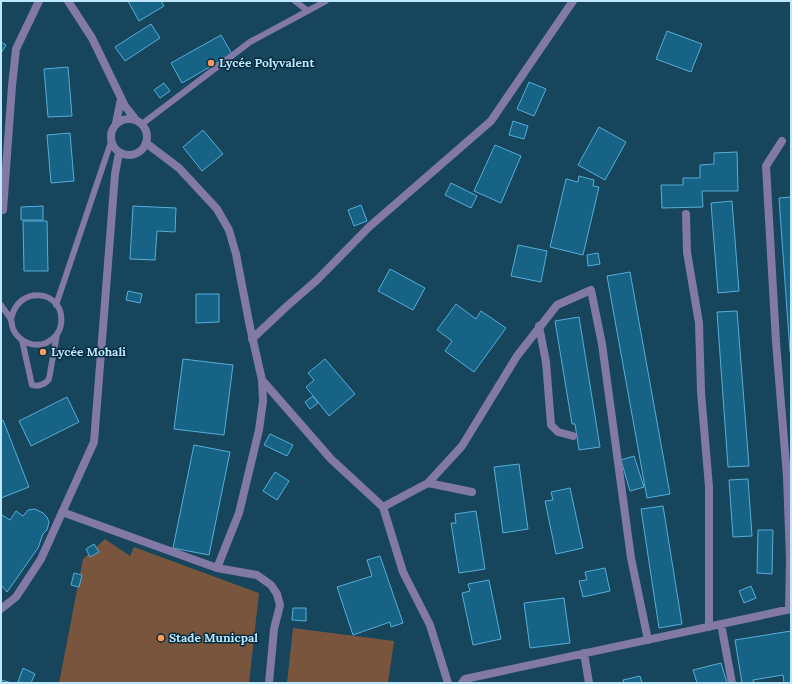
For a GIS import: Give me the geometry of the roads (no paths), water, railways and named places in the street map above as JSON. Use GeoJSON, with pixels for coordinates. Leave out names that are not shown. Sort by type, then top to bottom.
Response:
{"type":"FeatureCollection","features":[{"type":"Feature","properties":{"kind":"street"},"geometry":{"type":"LineString","coordinates":[[3,210],[16,49],[39,1]]}},
{"type":"Feature","properties":{"kind":"street"},"geometry":{"type":"LineString","coordinates":[[68,1],[92,38],[121,98],[146,130],[146,143],[138,153],[125,155],[119,153],[111,142],[110,135],[116,123],[121,98]]}},
{"type":"Feature","properties":{"kind":"street"},"geometry":{"type":"LineString","coordinates":[[252,339],[286,306],[317,280],[369,227],[491,121],[573,1]]}},
{"type":"Feature","properties":{"kind":"street"},"geometry":{"type":"LineString","coordinates":[[116,123],[122,119],[139,122]]}},
{"type":"Feature","properties":{"kind":"street"},"geometry":{"type":"LineString","coordinates":[[462,683],[465,679],[790,609],[787,477],[775,326],[766,166],[782,141]]}},
{"type":"Feature","properties":{"kind":"street"},"geometry":{"type":"LineString","coordinates":[[146,143],[179,168],[217,209],[224,219],[232,236],[252,339],[262,380],[263,401],[259,430],[239,513],[217,568]]}},
{"type":"Feature","properties":{"kind":"street"},"geometry":{"type":"LineString","coordinates":[[1,610],[16,597],[41,559],[94,442],[114,174],[119,153]]}},
{"type":"Feature","properties":{"kind":"street"},"geometry":{"type":"LineString","coordinates":[[686,214],[687,252],[699,323],[701,392],[709,487],[709,626]]}},
{"type":"Feature","properties":{"kind":"street"},"geometry":{"type":"LineString","coordinates":[[383,508],[428,483],[462,446],[517,356],[557,304],[591,290],[602,344],[631,558],[648,640]]}},
{"type":"Feature","properties":{"kind":"street"},"geometry":{"type":"LineString","coordinates":[[539,326],[546,362],[551,425],[558,432],[573,436]]}},
{"type":"Feature","properties":{"kind":"street"},"geometry":{"type":"LineString","coordinates":[[262,380],[331,459],[383,508],[404,572],[430,624],[448,683]]}},
{"type":"Feature","properties":{"kind":"street"},"geometry":{"type":"LineString","coordinates":[[428,483],[472,492]]}},
{"type":"Feature","properties":{"kind":"street"},"geometry":{"type":"LineString","coordinates":[[62,512],[217,568],[257,575],[271,585],[278,594],[280,605],[274,629],[269,683]]}},
{"type":"Feature","properties":{"kind":"street"},"geometry":{"type":"LineString","coordinates":[[721,624],[732,683]]}},
{"type":"Feature","properties":{"kind":"street"},"geometry":{"type":"LineString","coordinates":[[584,653],[589,683]]}},
{"type":"Feature","properties":{"kind":"lane"},"geometry":{"type":"LineString","coordinates":[[295,1],[308,11]]}},
{"type":"Feature","properties":{"kind":"lane"},"geometry":{"type":"LineString","coordinates":[[139,122],[250,42],[326,1]]}},
{"type":"Feature","properties":{"kind":"lane"},"geometry":{"type":"LineString","coordinates":[[56,305],[111,142]]}},
{"type":"Feature","properties":{"kind":"lane"},"geometry":{"type":"LineString","coordinates":[[1,305],[11,320],[12,328],[22,340],[32,385],[36,386],[47,383],[57,334],[62,319],[56,305],[44,296],[28,296],[16,306],[11,320]]}},
{"type":"Feature","properties":{"kind":"lane"},"geometry":{"type":"LineString","coordinates":[[22,340],[37,345],[52,340],[57,334]]}},
{"type":"Feature","properties":{"kind":"place","name":"Lycée Polyvalent"},"geometry":{"type":"Point","coordinates":[211,63]}},
{"type":"Feature","properties":{"kind":"place","name":"Lycée Mohali"},"geometry":{"type":"Point","coordinates":[43,352]}},
{"type":"Feature","properties":{"kind":"place","name":"Stade Municpal"},"geometry":{"type":"Point","coordinates":[161,638]}}]}
